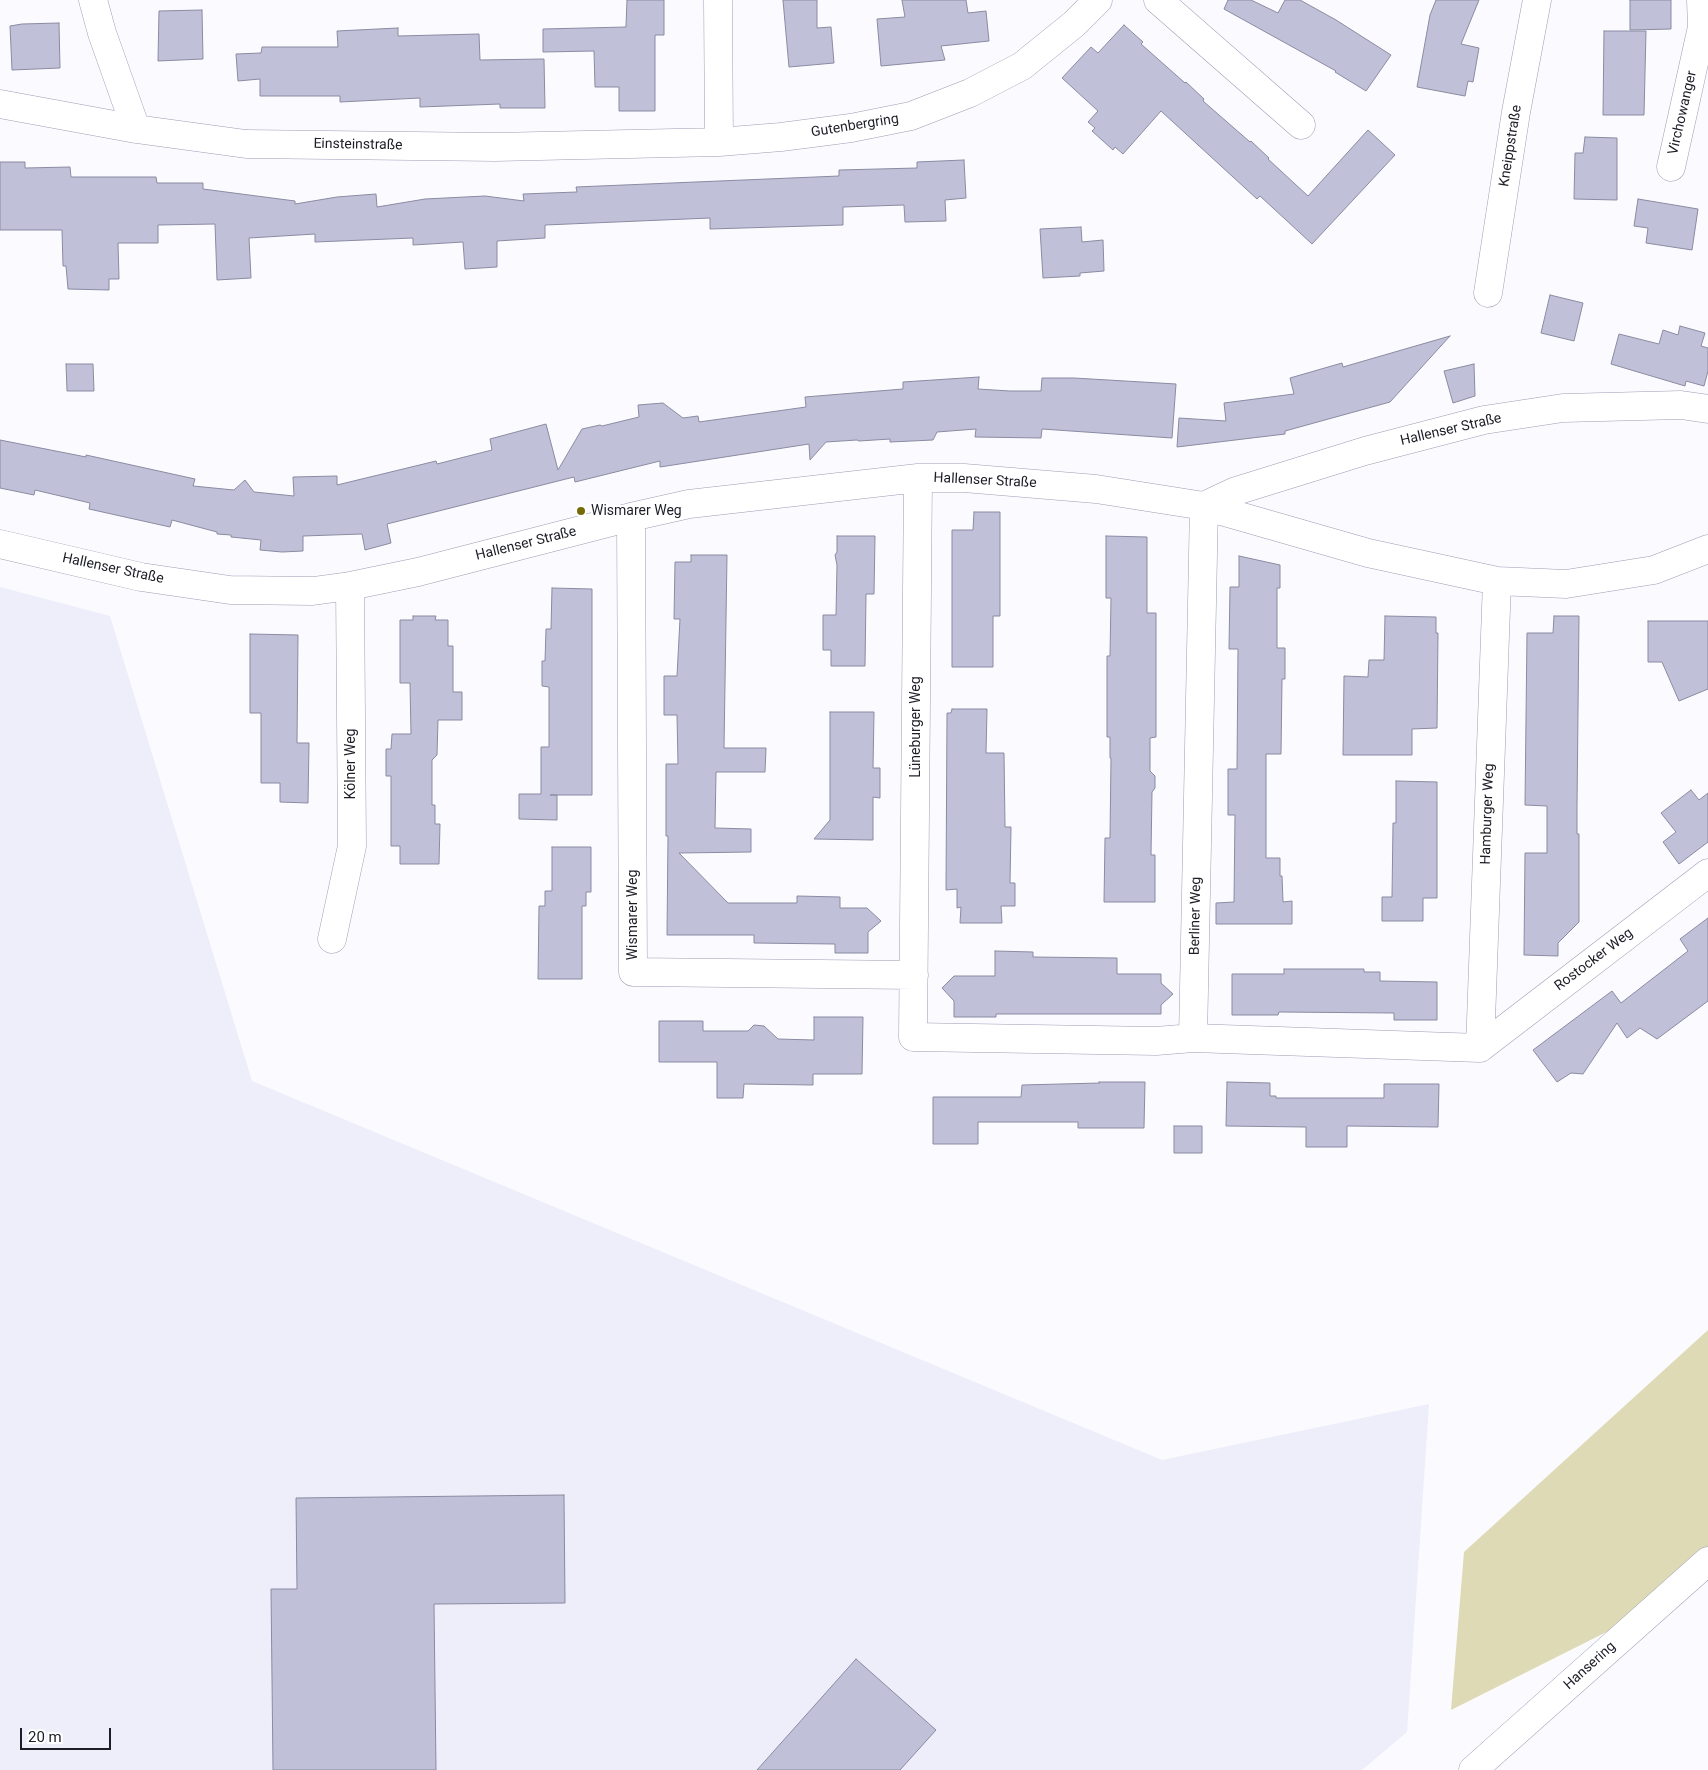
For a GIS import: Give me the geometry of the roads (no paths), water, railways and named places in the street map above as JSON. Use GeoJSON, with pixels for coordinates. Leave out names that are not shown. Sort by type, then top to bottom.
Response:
{"type":"FeatureCollection","features":[{"type":"Feature","properties":{"kind":"street"},"geometry":{"type":"LineString","coordinates":[[93,0],[102,33],[136,129]]}},
{"type":"Feature","properties":{"kind":"street"},"geometry":{"type":"LineString","coordinates":[[718,0],[719,142]]}},
{"type":"Feature","properties":{"kind":"street","name":"Gutenbergring"},"geometry":{"type":"LineString","coordinates":[[719,142],[851,128],[911,116],[970,94],[1022,66],[1074,24],[1098,0]]}},
{"type":"Feature","properties":{"kind":"street"},"geometry":{"type":"LineString","coordinates":[[1158,0],[1301,124]]}},
{"type":"Feature","properties":{"kind":"street","name":"Kneippstraße"},"geometry":{"type":"LineString","coordinates":[[1488,293],[1516,112],[1537,0]]}},
{"type":"Feature","properties":{"kind":"street","name":"Virchowanger"},"geometry":{"type":"LineString","coordinates":[[1671,167],[1702,27],[1701,0]]}},
{"type":"Feature","properties":{"kind":"street","name":"Einsteinstraße"},"geometry":{"type":"LineString","coordinates":[[0,104],[136,129],[246,144],[495,147],[719,142]]}},
{"type":"Feature","properties":{"kind":"street","name":"Hallenser Straße"},"geometry":{"type":"LineString","coordinates":[[1204,506],[1236,491],[1355,454],[1484,420],[1563,408],[1681,405],[1708,409]]}},
{"type":"Feature","properties":{"kind":"street","name":"Hallenser Straße"},"geometry":{"type":"LineString","coordinates":[[0,544],[141,577],[230,590],[313,591],[350,586],[418,572],[631,517],[689,504],[918,478],[964,478],[1096,489],[1204,506],[1368,552],[1497,581],[1566,584],[1654,570],[1708,549]]}},
{"type":"Feature","properties":{"kind":"street","name":"Lüneburger Weg"},"geometry":{"type":"LineString","coordinates":[[914,975],[918,478]]}},
{"type":"Feature","properties":{"kind":"street","name":"Berliner Weg"},"geometry":{"type":"LineString","coordinates":[[1193,1038],[1204,506]]}},
{"type":"Feature","properties":{"kind":"street","name":"Wismarer Weg"},"geometry":{"type":"LineString","coordinates":[[631,517],[633,972],[914,975]]}},
{"type":"Feature","properties":{"kind":"street","name":"Hamburger Weg"},"geometry":{"type":"LineString","coordinates":[[1480,1048],[1497,581]]}},
{"type":"Feature","properties":{"kind":"street","name":"Kölner Weg"},"geometry":{"type":"LineString","coordinates":[[332,939],[352,846],[350,586]]}},
{"type":"Feature","properties":{"kind":"street","name":"Rostocker Weg"},"geometry":{"type":"LineString","coordinates":[[1480,1048],[1708,873]]}},
{"type":"Feature","properties":{"kind":"street"},"geometry":{"type":"LineString","coordinates":[[914,975],[912,1037],[1156,1041],[1193,1038],[1480,1048]]}},
{"type":"Feature","properties":{"kind":"street","name":"Hansering"},"geometry":{"type":"LineString","coordinates":[[1473,1770],[1708,1561]]}},
{"type":"Feature","properties":{"kind":"place","name":"Wismarer Weg"},"geometry":{"type":"Point","coordinates":[581,511]}}]}
